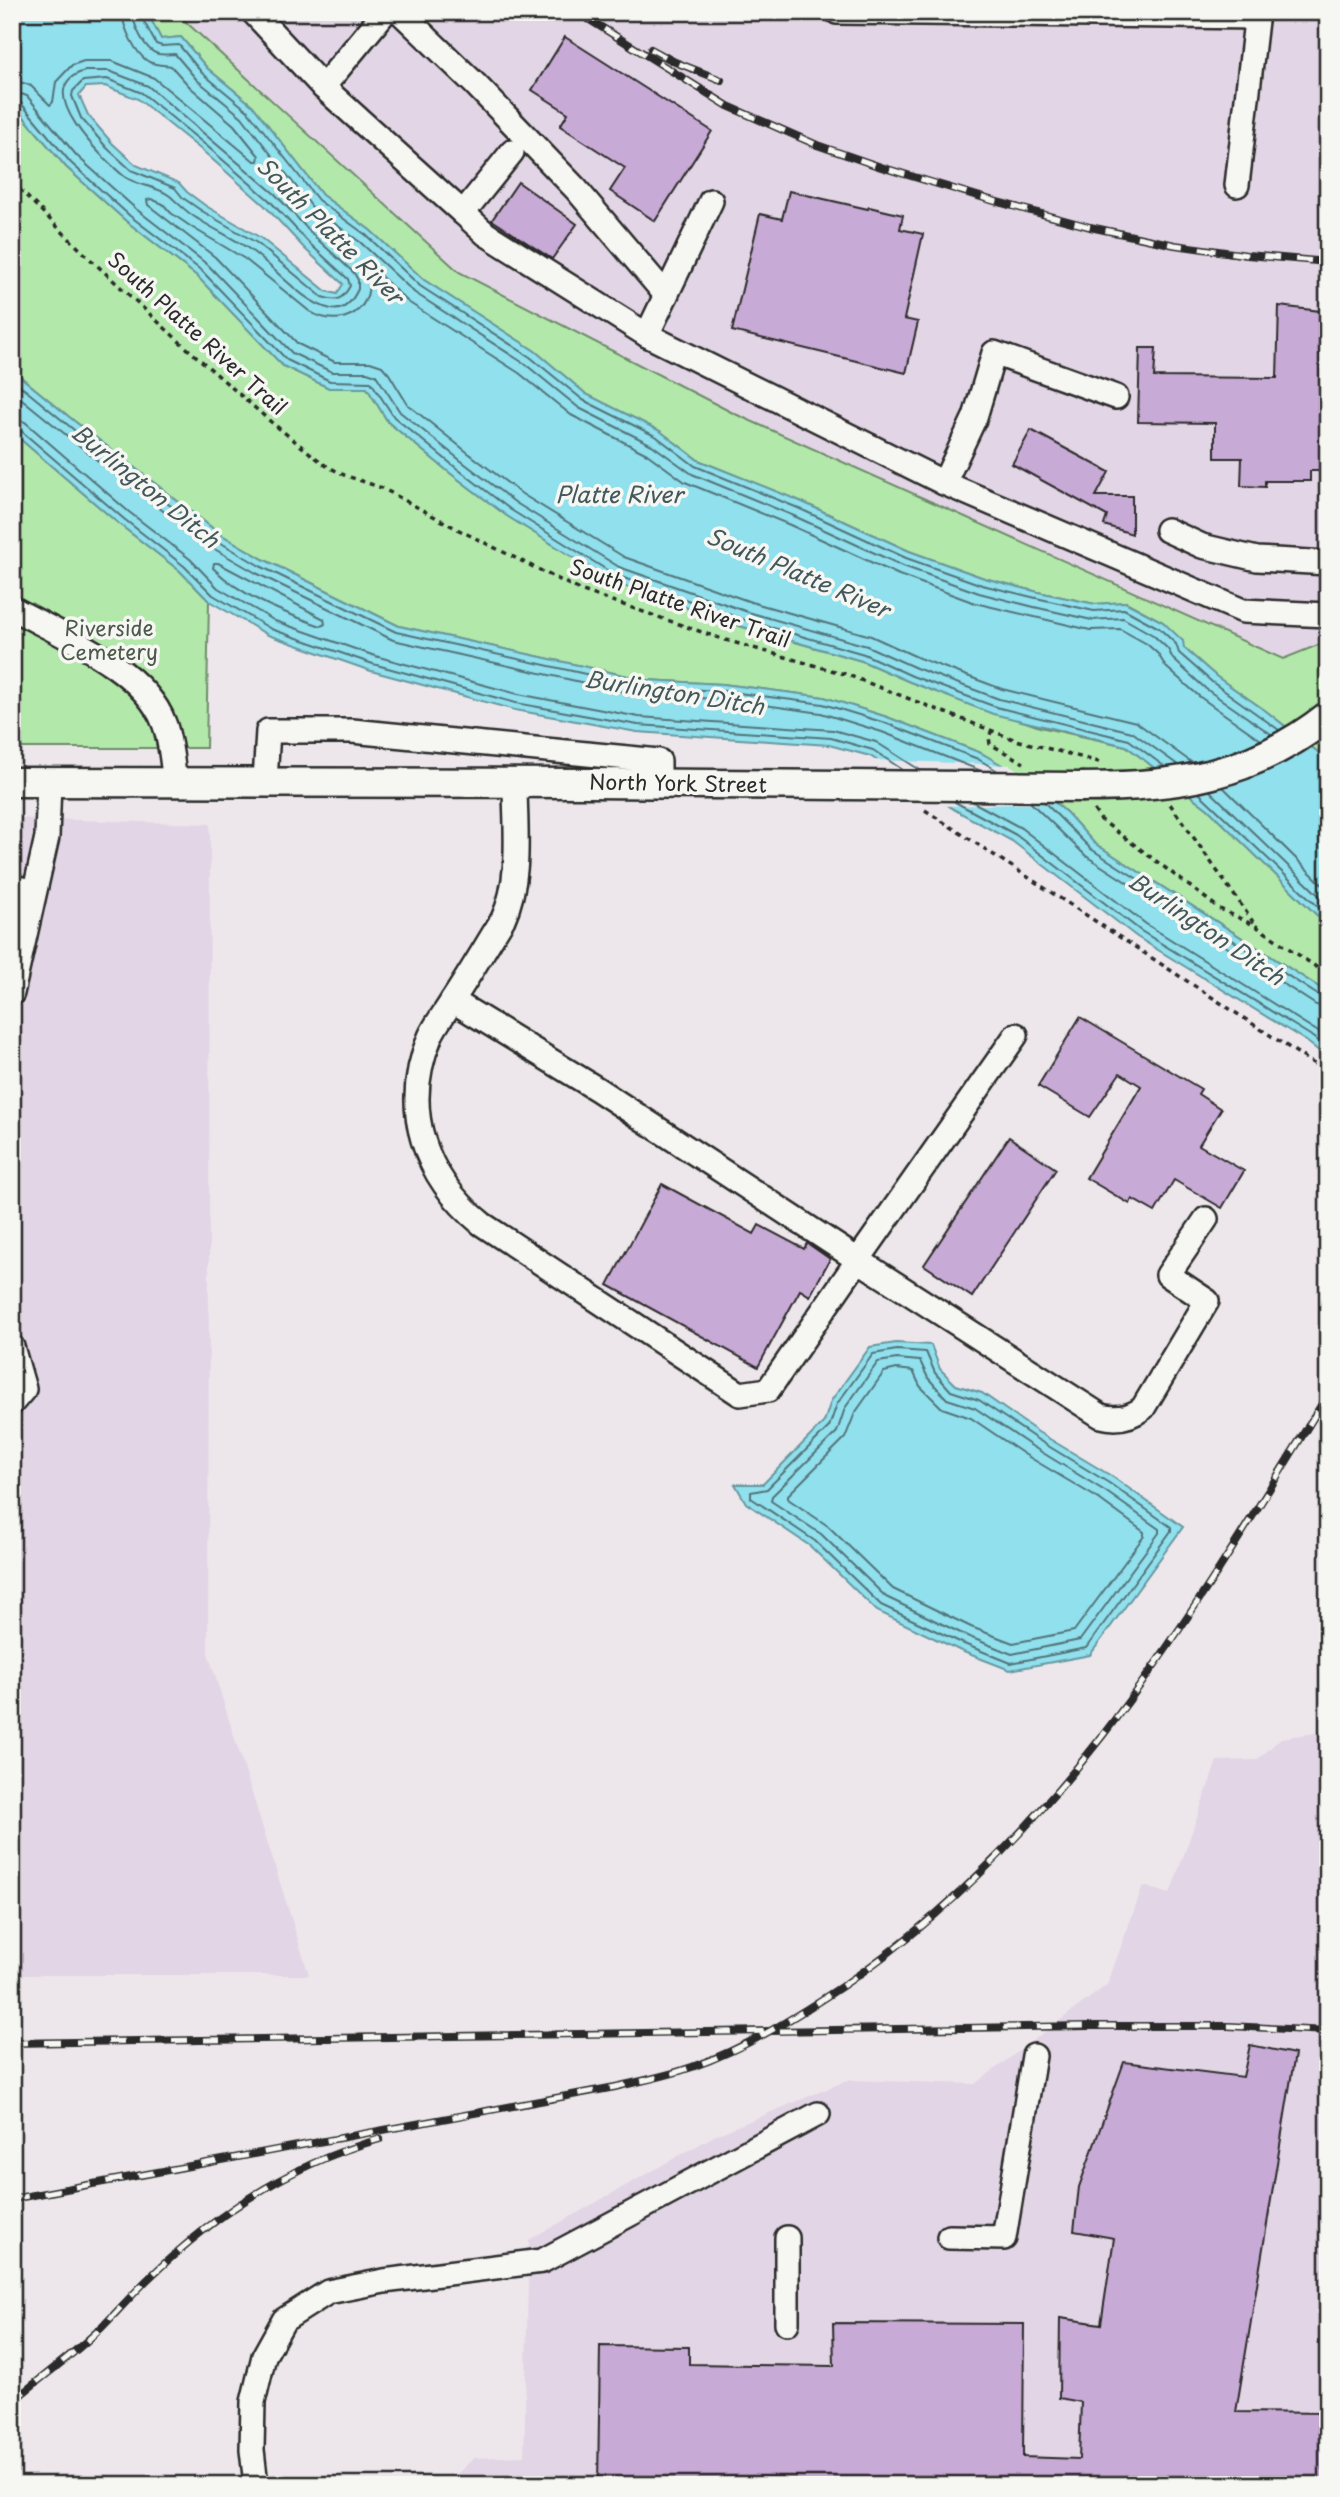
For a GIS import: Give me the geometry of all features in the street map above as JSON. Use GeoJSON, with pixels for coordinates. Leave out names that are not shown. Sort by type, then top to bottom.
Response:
{"type":"FeatureCollection","features":[{"type":"Feature","properties":{"kind":"main road","name":"North York Street"},"geometry":{"type":"LineString","coordinates":[[12,782],[265,781],[905,786],[1034,777],[1086,796],[1215,774],[1277,749],[1328,716]]}},
{"type":"Feature","properties":{"kind":"lane"},"geometry":{"type":"LineString","coordinates":[[253,12],[323,87],[486,234],[647,335],[944,483],[1242,611],[1328,615]]}},
{"type":"Feature","properties":{"kind":"lane"},"geometry":{"type":"LineString","coordinates":[[323,87],[386,12]]}},
{"type":"Feature","properties":{"kind":"lane"},"geometry":{"type":"LineString","coordinates":[[400,12],[576,189],[666,295]]}},
{"type":"Feature","properties":{"kind":"lane"},"geometry":{"type":"LineString","coordinates":[[837,12],[1257,14],[1237,185]]}},
{"type":"Feature","properties":{"kind":"lane"},"geometry":{"type":"LineString","coordinates":[[463,213],[512,152]]}},
{"type":"Feature","properties":{"kind":"lane"},"geometry":{"type":"LineString","coordinates":[[647,335],[711,201]]}},
{"type":"Feature","properties":{"kind":"lane"},"geometry":{"type":"LineString","coordinates":[[944,483],[975,417],[994,353],[1116,397]]}},
{"type":"Feature","properties":{"kind":"lane"},"geometry":{"type":"LineString","coordinates":[[1167,530],[1202,546],[1257,559],[1328,563]]}},
{"type":"Feature","properties":{"kind":"lane"},"geometry":{"type":"LineString","coordinates":[[12,608],[121,669],[153,702],[165,724],[175,782]]}},
{"type":"Feature","properties":{"kind":"lane"},"geometry":{"type":"LineString","coordinates":[[265,781],[268,731],[352,731],[659,761],[659,784]]}},
{"type":"Feature","properties":{"kind":"lane"},"geometry":{"type":"LineString","coordinates":[[12,993],[23,889],[47,837],[49,782]]}},
{"type":"Feature","properties":{"kind":"lane"},"geometry":{"type":"LineString","coordinates":[[515,783],[515,859],[510,905],[431,1034],[421,1061],[418,1088],[422,1137],[431,1163],[444,1186],[461,1206],[482,1224],[740,1394],[768,1390],[1016,1035]]}},
{"type":"Feature","properties":{"kind":"lane"},"geometry":{"type":"LineString","coordinates":[[453,1000],[597,1089],[1101,1416],[1113,1419],[1135,1414],[1143,1408],[1207,1301],[1164,1283],[1206,1219]]}},
{"type":"Feature","properties":{"kind":"lane"},"geometry":{"type":"LineString","coordinates":[[12,1349],[23,1389],[12,1404]]}},
{"type":"Feature","properties":{"kind":"lane"},"geometry":{"type":"LineString","coordinates":[[949,2237],[1004,2238],[1034,2056]]}},
{"type":"Feature","properties":{"kind":"lane"},"geometry":{"type":"LineString","coordinates":[[256,2485],[252,2450],[253,2402],[264,2356],[284,2320],[328,2292],[384,2281],[542,2261],[818,2114]]}},
{"type":"Feature","properties":{"kind":"lane"},"geometry":{"type":"LineString","coordinates":[[787,2238],[787,2323]]}},
{"type":"Feature","properties":{"kind":"path","name":"South Platte River Trail"},"geometry":{"type":"LineString","coordinates":[[12,182],[180,342],[271,422],[325,465],[344,475],[382,488],[580,590],[722,639],[845,674],[1016,740],[1110,765]]}},
{"type":"Feature","properties":{"kind":"path"},"geometry":{"type":"LineString","coordinates":[[992,730],[990,744],[1034,777]]}},
{"type":"Feature","properties":{"kind":"path"},"geometry":{"type":"LineString","coordinates":[[905,786],[906,794],[915,804],[1328,1073]]}},
{"type":"Feature","properties":{"kind":"path"},"geometry":{"type":"LineString","coordinates":[[1086,796],[1100,818],[1211,902],[1256,926],[1328,975]]}},
{"type":"Feature","properties":{"kind":"path"},"geometry":{"type":"LineString","coordinates":[[1165,799],[1256,926]]}},
{"type":"Feature","properties":{"kind":"shaded area"},"geometry":{"type":"Polygon","coordinates":[[[175,12],[1328,12],[1328,641],[1284,660],[733,413],[459,272],[175,12]]]}},
{"type":"Feature","properties":{"kind":"shaded area"},"geometry":{"type":"Polygon","coordinates":[[[12,818],[210,824],[208,1653],[309,1975],[12,1975],[12,818]]]}},
{"type":"Feature","properties":{"kind":"shaded area"},"geometry":{"type":"Polygon","coordinates":[[[1328,1731],[1328,2485],[445,2485],[474,2458],[524,2456],[529,2240],[716,2135],[848,2080],[975,2084],[1107,1985],[1143,1886],[1170,1894],[1217,1761],[1257,1760],[1281,1738],[1328,1731]]]}},
{"type":"Feature","properties":{"kind":"green space"},"geometry":{"type":"Polygon","coordinates":[[[147,12],[175,12],[459,272],[733,413],[1283,659],[1328,641],[1328,760],[1266,711],[1217,677],[1184,648],[1163,622],[1126,602],[1095,604],[1038,592],[984,578],[909,551],[800,501],[698,460],[660,431],[586,394],[535,351],[424,280],[370,230],[322,195],[253,106],[207,68],[181,37],[161,39],[147,12]]]}},
{"type":"Feature","properties":{"kind":"green space"},"geometry":{"type":"Polygon","coordinates":[[[12,103],[66,167],[126,221],[197,276],[283,366],[329,388],[367,388],[388,422],[450,473],[507,516],[613,582],[743,627],[862,661],[910,682],[1040,727],[1126,746],[1208,809],[1328,926],[1328,993],[1094,843],[1067,813],[1036,786],[981,753],[887,717],[824,697],[723,684],[646,680],[399,626],[263,559],[220,534],[73,420],[22,378],[12,364],[12,103]]]}},
{"type":"Feature","properties":{"kind":"green space","name":"Riverside Cemetery"},"geometry":{"type":"Polygon","coordinates":[[[12,432],[119,524],[180,571],[209,601],[206,748],[12,748],[12,432]]]}},
{"type":"Feature","properties":{"kind":"water","name":"Platte River"},"geometry":{"type":"Polygon","coordinates":[[[12,12],[147,12],[161,39],[181,37],[207,68],[253,106],[322,195],[370,230],[424,280],[535,351],[586,394],[660,431],[698,460],[800,501],[909,551],[984,578],[1038,592],[1095,604],[1125,602],[1163,622],[1183,641],[1184,648],[1217,677],[1266,711],[1328,760],[1328,926],[1208,809],[1126,746],[993,714],[862,661],[743,627],[613,582],[507,516],[388,422],[367,388],[329,388],[283,366],[197,276],[126,221],[66,167],[12,103],[12,12]],[[105,86],[86,87],[79,95],[88,115],[136,165],[179,183],[206,206],[261,238],[326,291],[337,294],[343,284],[305,249],[264,205],[138,99],[105,86]]]}},
{"type":"Feature","properties":{"kind":"water","name":"Burlington Ditch"},"geometry":{"type":"Polygon","coordinates":[[[12,364],[22,378],[73,420],[220,534],[263,559],[399,626],[646,680],[723,684],[824,697],[887,717],[981,753],[1036,786],[1067,813],[1094,843],[1328,993],[1328,1058],[1306,1041],[1137,937],[1012,841],[955,810],[870,756],[829,745],[637,732],[515,710],[371,671],[268,635],[209,601],[180,571],[119,524],[12,432],[12,364]]]}},
{"type":"Feature","properties":{"kind":"water"},"geometry":{"type":"Polygon","coordinates":[[[896,1343],[931,1345],[940,1369],[956,1385],[982,1393],[1038,1432],[1113,1477],[1183,1527],[1090,1655],[1010,1670],[961,1651],[877,1611],[810,1546],[746,1503],[735,1484],[763,1484],[824,1422],[831,1401],[870,1347],[896,1343]]]}},
{"type":"Feature","properties":{"kind":"pier"},"geometry":{"type":"Polygon","coordinates":[[[872,760],[1010,765],[1038,783],[1060,803],[942,806],[889,774],[872,760]]]}},
{"type":"Feature","properties":{"kind":"building"},"geometry":{"type":"Polygon","coordinates":[[[565,37],[712,131],[655,221],[610,191],[625,168],[560,126],[568,113],[532,90],[565,37]]]}},
{"type":"Feature","properties":{"kind":"building"},"geometry":{"type":"Polygon","coordinates":[[[518,182],[577,224],[552,259],[492,220],[518,182]]]}},
{"type":"Feature","properties":{"kind":"building"},"geometry":{"type":"Polygon","coordinates":[[[789,191],[903,215],[900,229],[923,234],[904,319],[918,322],[906,373],[732,331],[760,214],[782,219],[789,191]]]}},
{"type":"Feature","properties":{"kind":"building"},"geometry":{"type":"Polygon","coordinates":[[[1279,306],[1328,312],[1328,471],[1310,471],[1310,481],[1265,481],[1265,487],[1241,486],[1242,458],[1215,458],[1215,423],[1138,422],[1140,348],[1156,348],[1154,377],[1277,378],[1279,306]]]}},
{"type":"Feature","properties":{"kind":"building"},"geometry":{"type":"Polygon","coordinates":[[[1031,430],[1109,472],[1096,496],[1132,496],[1132,534],[1104,525],[1107,516],[1012,464],[1031,430]]]}},
{"type":"Feature","properties":{"kind":"building"},"geometry":{"type":"Polygon","coordinates":[[[1080,1017],[1201,1089],[1198,1094],[1221,1109],[1199,1145],[1244,1171],[1222,1208],[1174,1180],[1155,1212],[1132,1199],[1130,1204],[1086,1178],[1141,1086],[1120,1073],[1090,1117],[1038,1086],[1080,1017]]]}},
{"type":"Feature","properties":{"kind":"building"},"geometry":{"type":"Polygon","coordinates":[[[1009,1137],[1056,1169],[972,1297],[924,1265],[1009,1137]]]}},
{"type":"Feature","properties":{"kind":"building"},"geometry":{"type":"Polygon","coordinates":[[[662,1184],[754,1234],[759,1225],[804,1249],[807,1243],[830,1259],[810,1296],[800,1290],[758,1367],[608,1285],[662,1184]]]}},
{"type":"Feature","properties":{"kind":"building"},"geometry":{"type":"Polygon","coordinates":[[[1250,2045],[1295,2054],[1236,2412],[1328,2413],[1328,2485],[598,2485],[600,2346],[689,2347],[689,2364],[834,2366],[833,2323],[1024,2324],[1023,2457],[1079,2459],[1081,2402],[1059,2398],[1060,2318],[1101,2324],[1114,2238],[1074,2231],[1079,2187],[1124,2062],[1243,2077],[1250,2045]]]}},
{"type":"Feature","properties":{"kind":"railway"},"geometry":{"type":"LineString","coordinates":[[577,12],[728,106],[817,145],[881,167],[1090,227],[1175,245],[1328,262]]}},
{"type":"Feature","properties":{"kind":"railway"},"geometry":{"type":"LineString","coordinates":[[651,49],[675,62],[721,80]]}},
{"type":"Feature","properties":{"kind":"railway"},"geometry":{"type":"LineString","coordinates":[[12,2199],[654,2078],[692,2067],[731,2051],[805,2010],[841,1987],[920,1928],[991,1862],[1057,1792],[1116,1718],[1172,1640],[1328,1394]]}},
{"type":"Feature","properties":{"kind":"railway"},"geometry":{"type":"LineString","coordinates":[[12,2043],[1090,2026],[1228,2026],[1328,2031]]}},
{"type":"Feature","properties":{"kind":"railway"},"geometry":{"type":"LineString","coordinates":[[12,2402],[91,2337],[171,2257],[225,2214],[284,2178],[315,2163],[380,2139]]}},
{"type":"Feature","properties":{"kind":"water label","name":"South Platte River"},"geometry":{"type":"Point","coordinates":[330,231]}},
{"type":"Feature","properties":{"kind":"water label","name":"South Platte River"},"geometry":{"type":"Point","coordinates":[798,573]}}]}
